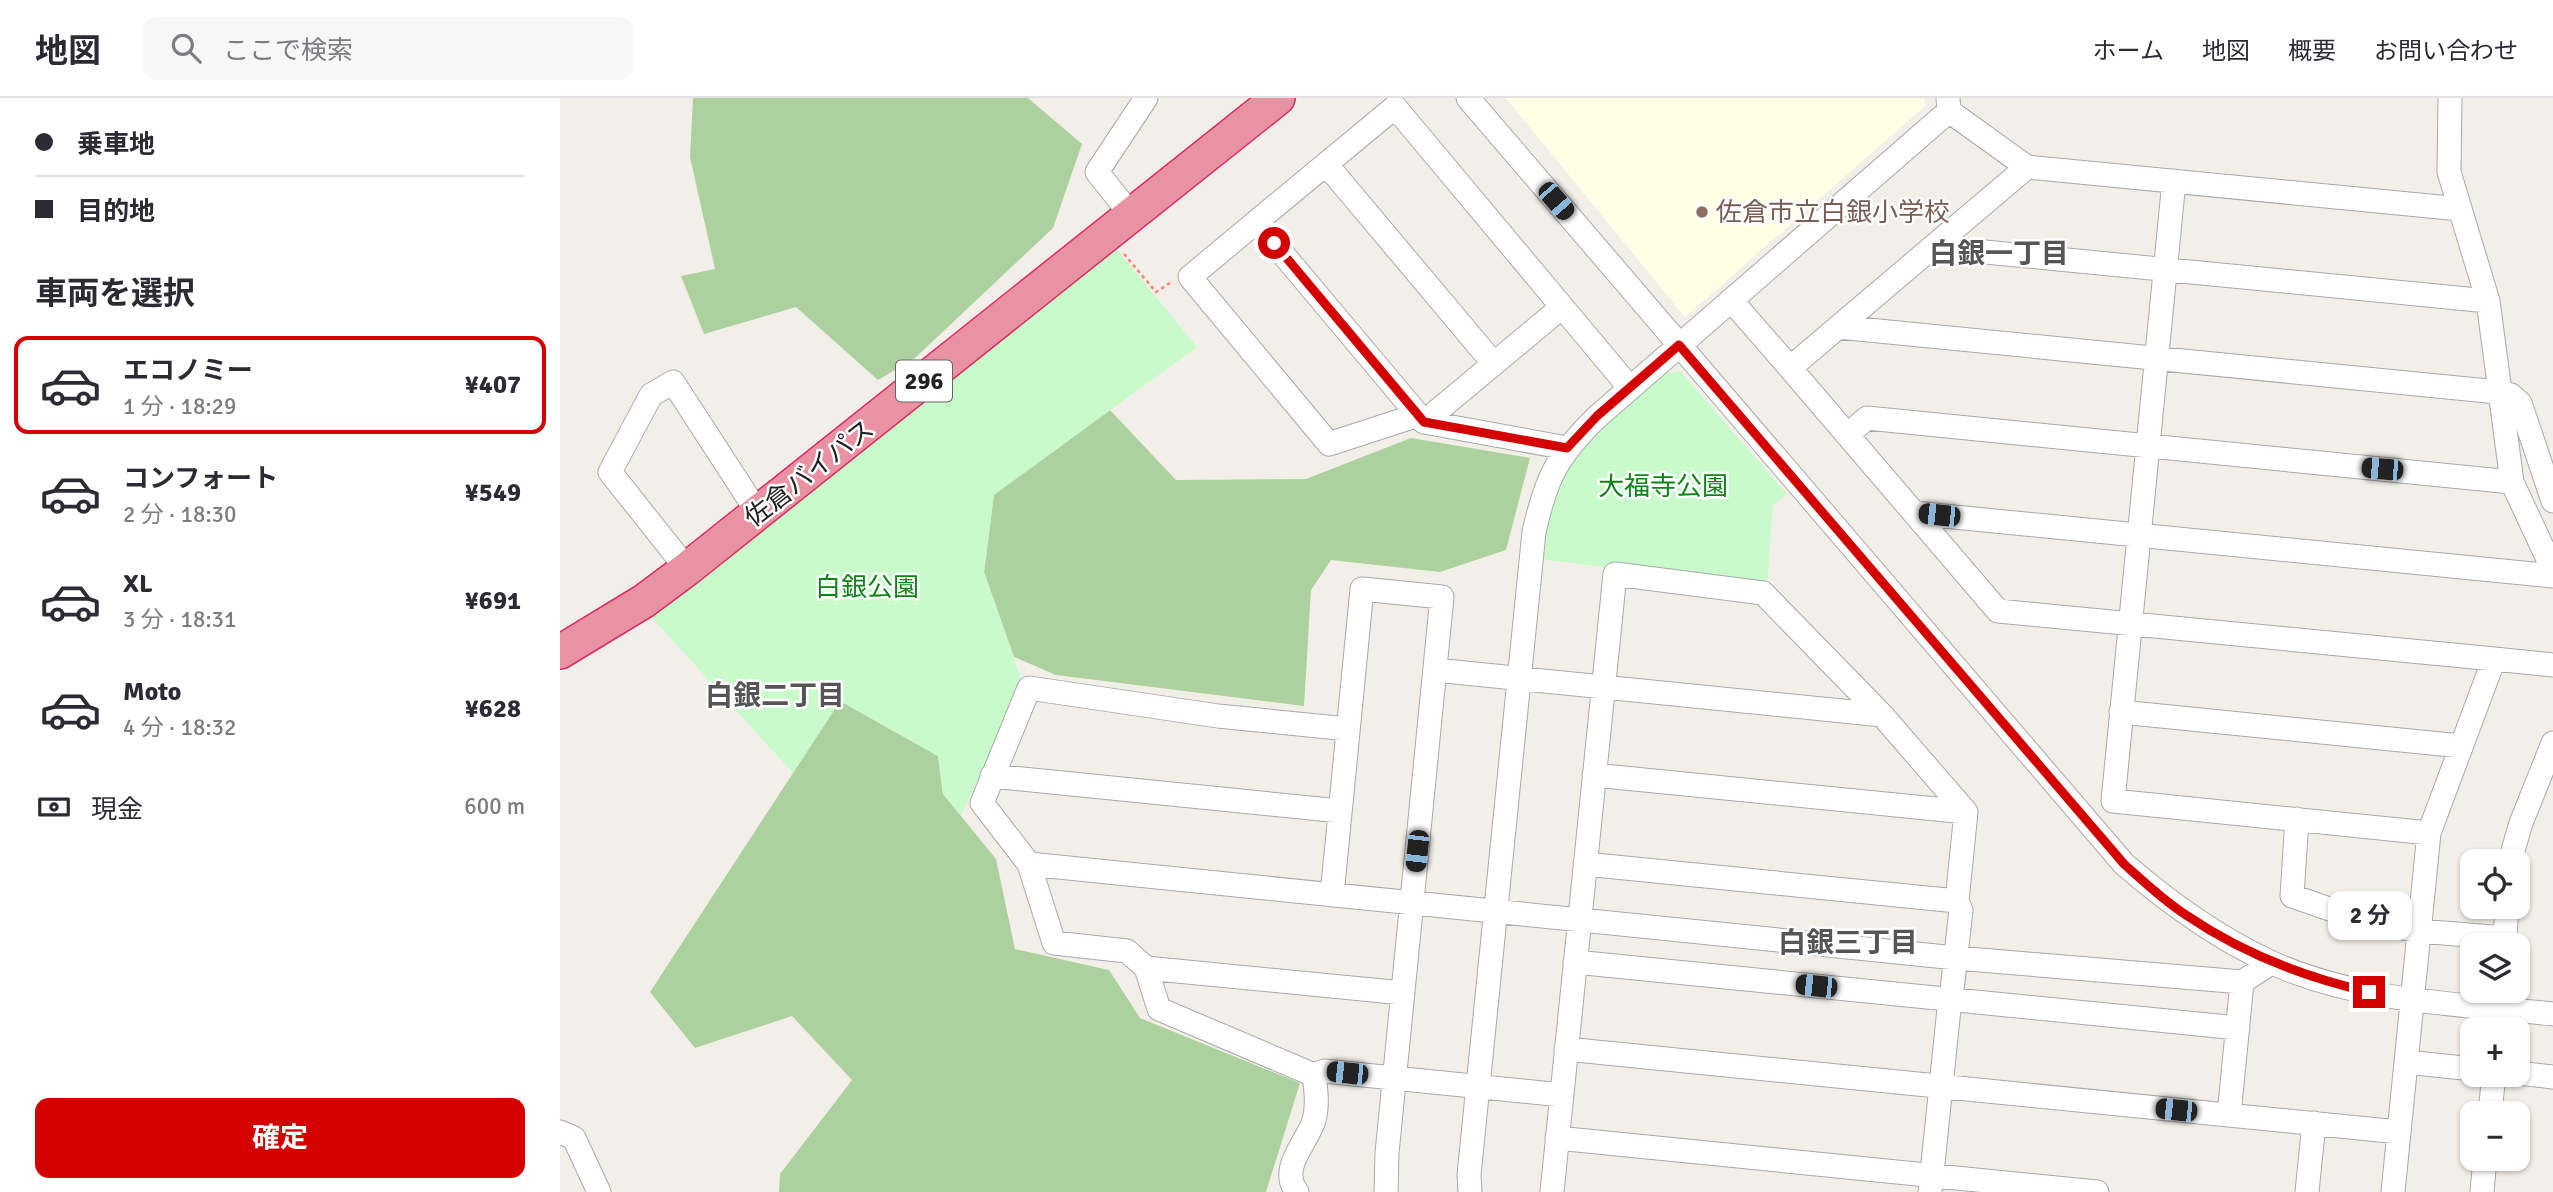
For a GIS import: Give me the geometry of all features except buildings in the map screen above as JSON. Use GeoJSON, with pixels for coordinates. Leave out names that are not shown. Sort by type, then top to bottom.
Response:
{"type":"FeatureCollection","features":[{"type":"Feature","properties":{"kind":"highway","name":"佐倉バイパス"},"geometry":{"type":"LineString","coordinates":[[560,652],[644,601],[687,569],[1278,98]]}},
{"type":"Feature","properties":{"kind":"street"},"geometry":{"type":"LineString","coordinates":[[1120,226],[1097,172],[1146,98]]}},
{"type":"Feature","properties":{"kind":"street"},"geometry":{"type":"LineString","coordinates":[[1468,98],[2124,864],[2186,915],[2271,962],[2325,982],[2412,999],[2553,1013]]}},
{"type":"Feature","properties":{"kind":"street"},"geometry":{"type":"LineString","coordinates":[[2450,98],[2449,172],[2488,301],[2512,482],[2553,570]]}},
{"type":"Feature","properties":{"kind":"street"},"geometry":{"type":"LineString","coordinates":[[1470,1192],[1469,1175],[1534,532],[1545,486],[1567,448],[1597,416],[1949,105],[2027,167],[2460,209]]}},
{"type":"Feature","properties":{"kind":"street"},"geometry":{"type":"LineString","coordinates":[[1562,307],[1494,364],[1421,419],[1329,444],[1190,277],[1395,107],[1630,388]]}},
{"type":"Feature","properties":{"kind":"street"},"geometry":{"type":"LineString","coordinates":[[1326,164],[1494,364]]}},
{"type":"Feature","properties":{"kind":"street"},"geometry":{"type":"LineString","coordinates":[[1790,368],[2027,167]]}},
{"type":"Feature","properties":{"kind":"street"},"geometry":{"type":"LineString","coordinates":[[2174,181],[2113,801],[2429,832]]}},
{"type":"Feature","properties":{"kind":"street"},"geometry":{"type":"LineString","coordinates":[[1256,222],[1421,419],[1567,448]]}},
{"type":"Feature","properties":{"kind":"street"},"geometry":{"type":"LineString","coordinates":[[1934,247],[2488,301]]}},
{"type":"Feature","properties":{"kind":"street"},"geometry":{"type":"LineString","coordinates":[[1731,300],[1998,611],[2553,665]]}},
{"type":"Feature","properties":{"kind":"street"},"geometry":{"type":"LineString","coordinates":[[1838,327],[2498,392],[2511,396],[2520,403],[2553,501]]}},
{"type":"Feature","properties":{"kind":"street"},"geometry":{"type":"LineString","coordinates":[[687,569],[610,472],[650,395],[673,382],[758,513]]}},
{"type":"Feature","properties":{"kind":"street"},"geometry":{"type":"LineString","coordinates":[[1847,435],[1867,418],[2512,482]]}},
{"type":"Feature","properties":{"kind":"street"},"geometry":{"type":"LineString","coordinates":[[1914,513],[2553,576]]}},
{"type":"Feature","properties":{"kind":"street"},"geometry":{"type":"LineString","coordinates":[[1552,1192],[1615,574],[1763,593],[1882,715],[1966,812],[1957,901],[1961,910],[1931,1184]]}},
{"type":"Feature","properties":{"kind":"street"},"geometry":{"type":"LineString","coordinates":[[1332,895],[1362,589],[1442,597],[1402,993],[1387,1153],[1386,1192]]}},
{"type":"Feature","properties":{"kind":"street"},"geometry":{"type":"LineString","coordinates":[[2393,1192],[2429,832],[2494,659]]}},
{"type":"Feature","properties":{"kind":"street"},"geometry":{"type":"LineString","coordinates":[[1435,670],[1882,715]]}},
{"type":"Feature","properties":{"kind":"street"},"geometry":{"type":"LineString","coordinates":[[1348,729],[1218,716],[1028,688],[982,803],[1028,864],[1054,943],[1127,951],[1146,968],[1159,1009],[1314,1075],[1324,1071],[1562,1095]]}},
{"type":"Feature","properties":{"kind":"street"},"geometry":{"type":"LineString","coordinates":[[2121,712],[2461,746]]}},
{"type":"Feature","properties":{"kind":"street"},"geometry":{"type":"LineString","coordinates":[[2513,849],[2553,743]]}},
{"type":"Feature","properties":{"kind":"street"},"geometry":{"type":"LineString","coordinates":[[1594,775],[1966,812]]}},
{"type":"Feature","properties":{"kind":"street"},"geometry":{"type":"LineString","coordinates":[[992,776],[1340,811]]}},
{"type":"Feature","properties":{"kind":"street"},"geometry":{"type":"LineString","coordinates":[[2297,819],[2292,896],[2361,920],[2419,930],[2505,938],[2506,919]]}},
{"type":"Feature","properties":{"kind":"street"},"geometry":{"type":"LineString","coordinates":[[1028,864],[1956,958],[2242,982],[2271,962]]}},
{"type":"Feature","properties":{"kind":"street"},"geometry":{"type":"LineString","coordinates":[[1585,864],[1957,901]]}},
{"type":"Feature","properties":{"kind":"street"},"geometry":{"type":"LineString","coordinates":[[1575,962],[2238,1028]]}},
{"type":"Feature","properties":{"kind":"street"},"geometry":{"type":"LineString","coordinates":[[1146,968],[1402,993]]}},
{"type":"Feature","properties":{"kind":"street"},"geometry":{"type":"LineString","coordinates":[[2229,1115],[2242,982]]}},
{"type":"Feature","properties":{"kind":"street"},"geometry":{"type":"LineString","coordinates":[[1566,1049],[2399,1132]]}},
{"type":"Feature","properties":{"kind":"street"},"geometry":{"type":"LineString","coordinates":[[2406,1062],[2460,1068]]}},
{"type":"Feature","properties":{"kind":"street"},"geometry":{"type":"LineString","coordinates":[[2530,1074],[2553,1077]]}},
{"type":"Feature","properties":{"kind":"street"},"geometry":{"type":"LineString","coordinates":[[1297,1192],[1291,1171],[1314,1121],[1314,1075]]}},
{"type":"Feature","properties":{"kind":"street"},"geometry":{"type":"LineString","coordinates":[[2307,1192],[2314,1123]]}},
{"type":"Feature","properties":{"kind":"street"},"geometry":{"type":"LineString","coordinates":[[560,1132],[574,1138],[599,1192]]}},
{"type":"Feature","properties":{"kind":"street"},"geometry":{"type":"LineString","coordinates":[[1557,1138],[1931,1184],[2097,1192]]}},
{"type":"Feature","properties":{"kind":"street"},"geometry":{"type":"LineString","coordinates":[[2482,1192],[2484,1171]]}},
{"type":"Feature","properties":{"kind":"path"},"geometry":{"type":"LineString","coordinates":[[1120,226],[1156,292],[1175,280],[1190,277]]}},
{"type":"Feature","properties":{"kind":"shaded area","name":"佐倉市立白銀小学校"},"geometry":{"type":"Polygon","coordinates":[[[1506,98],[1924,98],[1925,106],[1685,317],[1506,98]]]}},
{"type":"Feature","properties":{"kind":"green space"},"geometry":{"type":"Polygon","coordinates":[[[693,98],[1028,98],[1082,144],[1053,228],[915,358],[878,380],[796,307],[704,334],[681,276],[715,269],[690,157],[693,98]]]}},
{"type":"Feature","properties":{"kind":"green space","name":"白銀公園"},"geometry":{"type":"Polygon","coordinates":[[[1110,241],[1197,347],[994,495],[984,572],[1023,685],[961,815],[943,794],[938,756],[840,701],[793,773],[647,612],[1110,241]]]}},
{"type":"Feature","properties":{"kind":"green space","name":"大福寺公園"},"geometry":{"type":"Polygon","coordinates":[[[1680,371],[1787,494],[1773,505],[1767,587],[1540,559],[1544,527],[1565,465],[1607,418],[1666,373],[1680,371]]]}},
{"type":"Feature","properties":{"kind":"green space"},"geometry":{"type":"Polygon","coordinates":[[[1109,409],[1176,480],[1306,479],[1411,438],[1530,458],[1506,550],[1440,572],[1331,560],[1311,590],[1304,706],[1056,675],[1014,657],[984,572],[994,493],[1109,409]]]}},
{"type":"Feature","properties":{"kind":"green space"},"geometry":{"type":"Polygon","coordinates":[[[840,701],[938,756],[943,794],[996,859],[1015,949],[1109,970],[1140,1018],[1300,1083],[1266,1192],[779,1192],[780,1174],[852,1080],[792,1016],[695,1048],[650,992],[840,701]]]}},
{"type":"Feature","properties":{"kind":"place","name":"佐倉市立白銀小学校"},"geometry":{"type":"Point","coordinates":[1702,212]}},
{"type":"Feature","properties":{"kind":"district","name":"白銀一丁目"},"geometry":{"type":"Point","coordinates":[1999,253]}},
{"type":"Feature","properties":{"kind":"district","name":"白銀二丁目"},"geometry":{"type":"Point","coordinates":[775,695]}},
{"type":"Feature","properties":{"kind":"district","name":"白銀三丁目"},"geometry":{"type":"Point","coordinates":[1848,942]}},
{"type":"Feature","properties":{"kind":"route"},"geometry":{"type":"LineString","coordinates":[[1274,243],[1424,422],[1567,448],[1597,416],[1679,345],[2124,864],[2186,915],[2228,940],[2271,962],[2325,982],[2369,992]]}}]}
